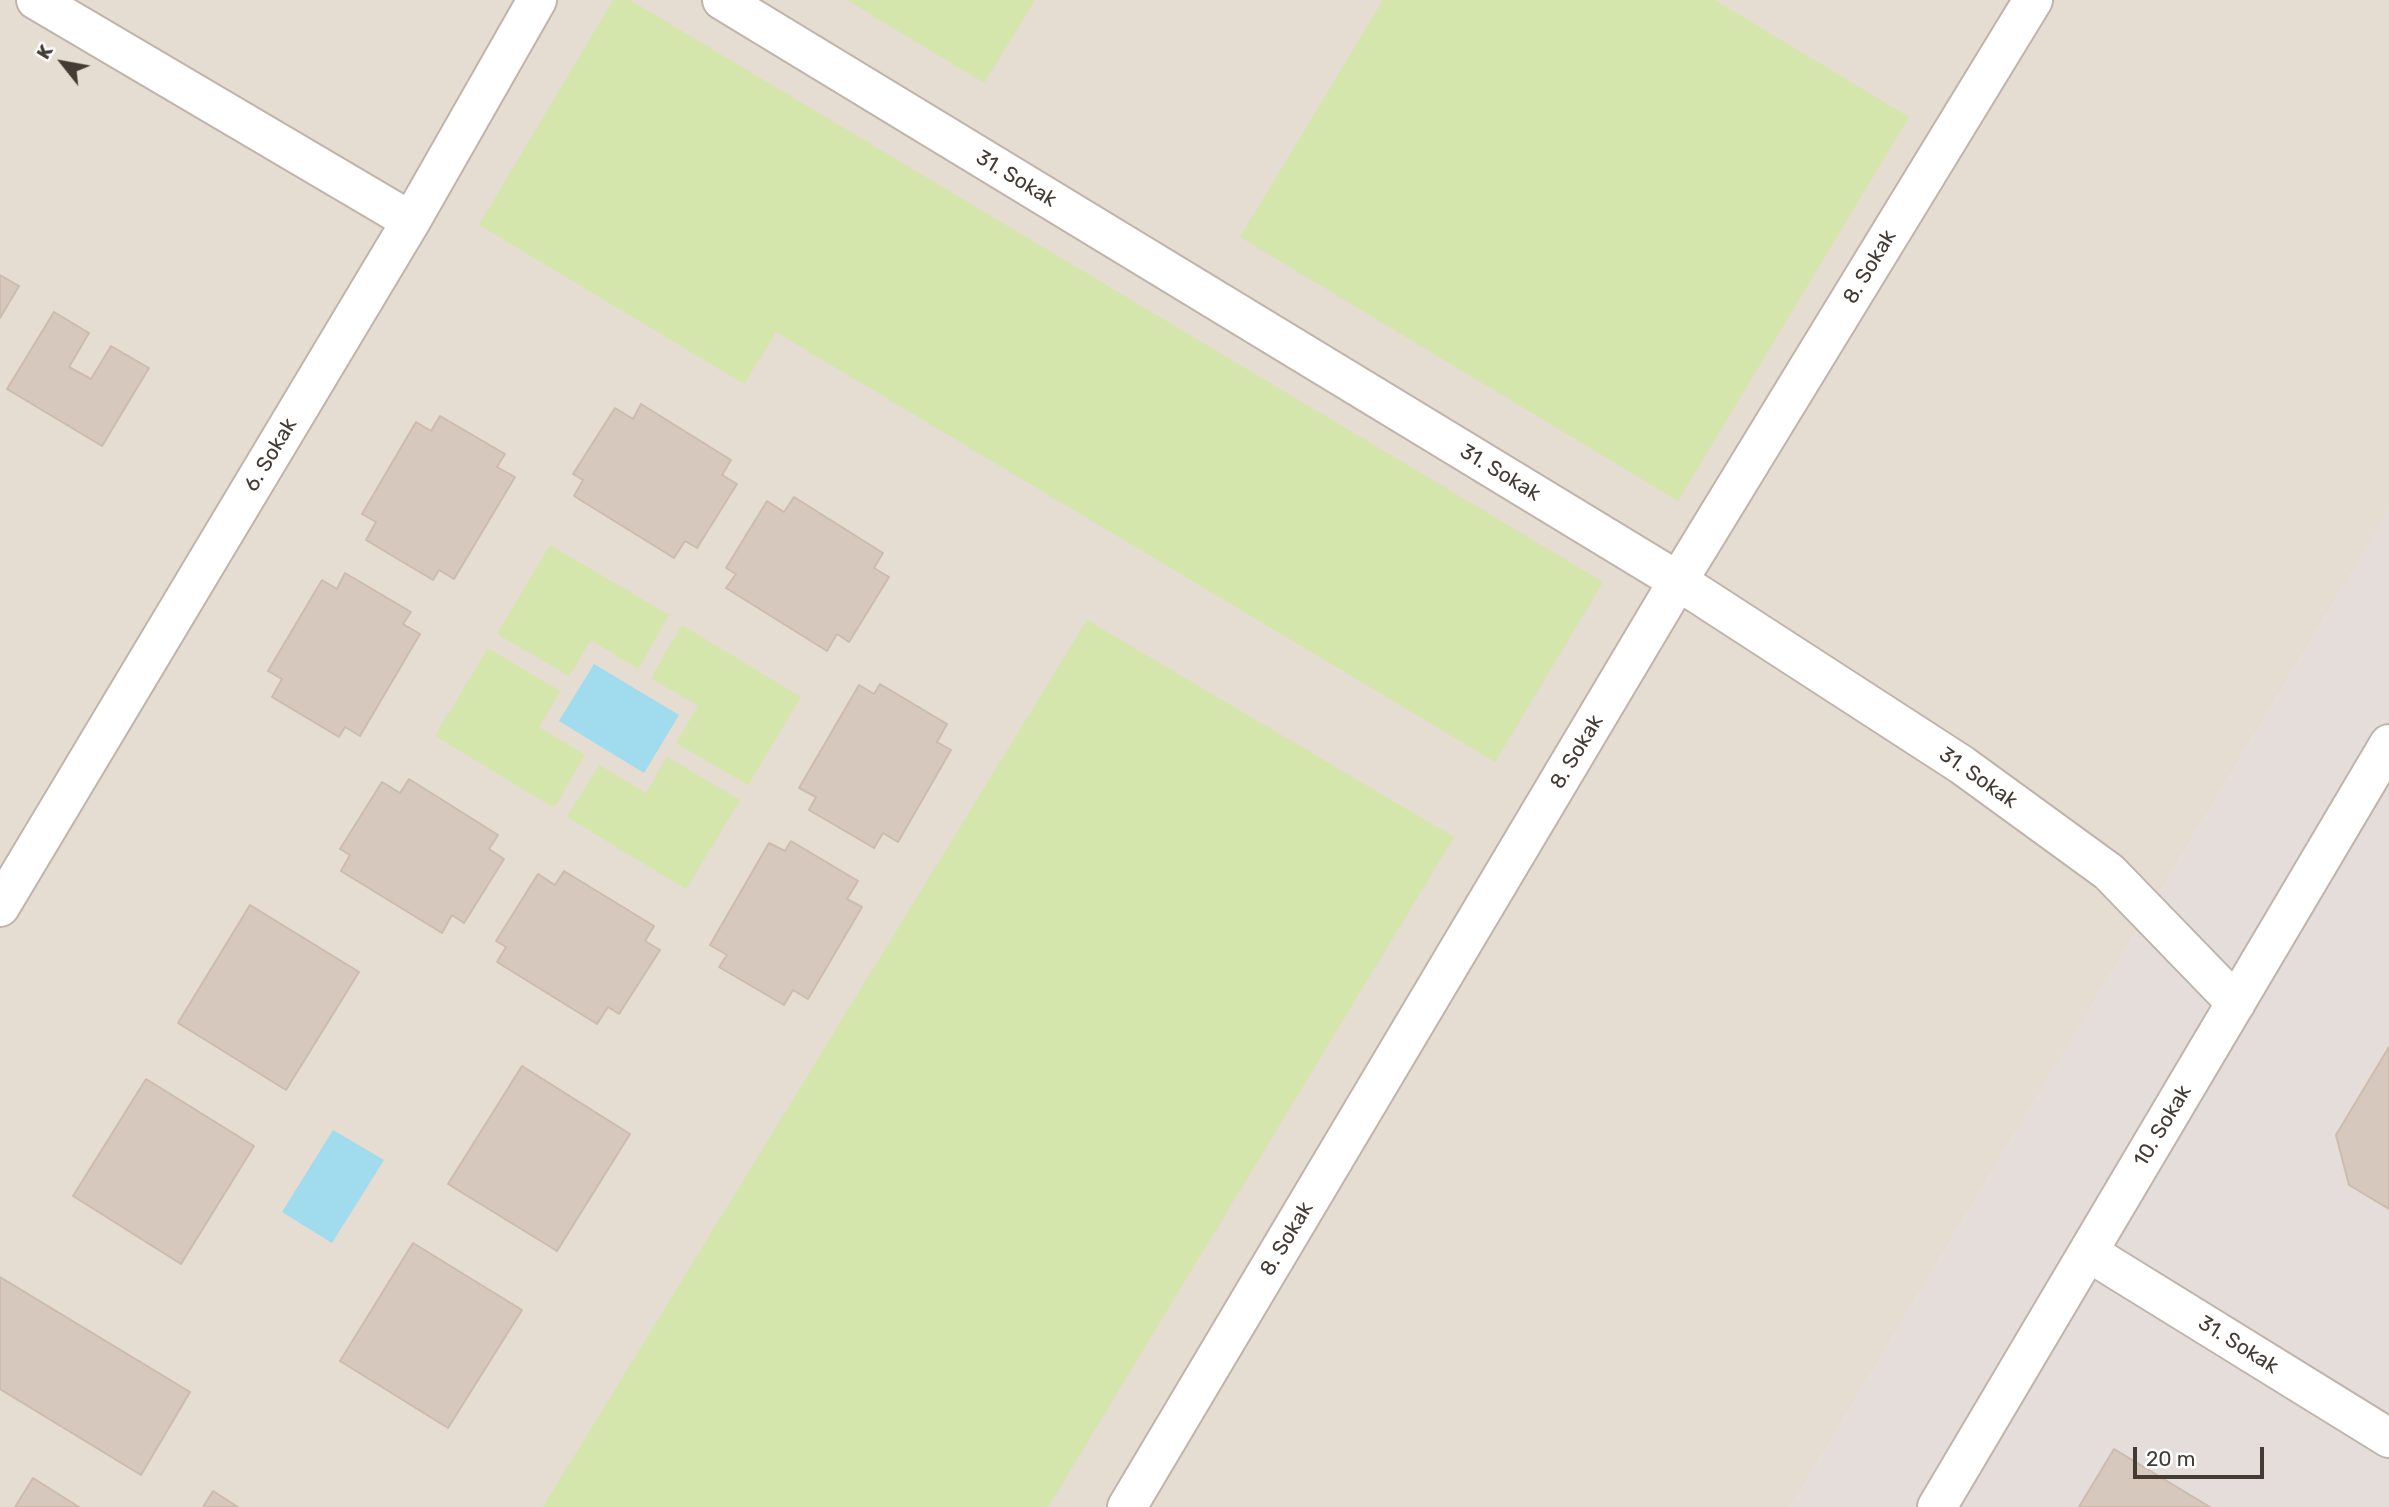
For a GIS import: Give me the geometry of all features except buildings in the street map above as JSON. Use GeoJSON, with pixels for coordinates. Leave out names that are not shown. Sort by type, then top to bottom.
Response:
{"type":"FeatureCollection","features":[{"type":"Feature","properties":{"kind":"street"},"geometry":{"type":"LineString","coordinates":[[36,0],[411,221]]}},
{"type":"Feature","properties":{"kind":"street","name":"6. Sokak"},"geometry":{"type":"LineString","coordinates":[[0,906],[411,221],[537,0]]}},
{"type":"Feature","properties":{"kind":"street","name":"31. Sokak"},"geometry":{"type":"LineString","coordinates":[[722,0],[1678,581],[1962,765],[2109,872],[2236,1003]]}},
{"type":"Feature","properties":{"kind":"street","name":"8. Sokak"},"geometry":{"type":"LineString","coordinates":[[1127,1507],[1678,581],[2033,0]]}},
{"type":"Feature","properties":{"kind":"street","name":"10. Sokak"},"geometry":{"type":"LineString","coordinates":[[1937,1507],[2389,744]]}},
{"type":"Feature","properties":{"kind":"street","name":"31. Sokak"},"geometry":{"type":"LineString","coordinates":[[2088,1252],[2389,1438]]}},
{"type":"Feature","properties":{"kind":"shaded area"},"geometry":{"type":"Polygon","coordinates":[[[0,0],[2389,0],[2389,511],[1791,1507],[0,1507],[0,0]]]}},
{"type":"Feature","properties":{"kind":"shaded area"},"geometry":{"type":"Polygon","coordinates":[[[2389,511],[2389,1507],[1791,1507],[2389,511]]]}},
{"type":"Feature","properties":{"kind":"green space"},"geometry":{"type":"Polygon","coordinates":[[[613,0],[630,0],[1603,582],[1495,762],[776,332],[744,384],[479,225],[613,0]]]}},
{"type":"Feature","properties":{"kind":"green space"},"geometry":{"type":"Polygon","coordinates":[[[847,0],[1035,0],[984,83],[847,0]]]}},
{"type":"Feature","properties":{"kind":"green space"},"geometry":{"type":"Polygon","coordinates":[[[1383,0],[1715,0],[1909,117],[1678,501],[1240,237],[1383,0]]]}},
{"type":"Feature","properties":{"kind":"green space"},"geometry":{"type":"Polygon","coordinates":[[[550,545],[669,615],[638,669],[591,640],[569,676],[497,634],[550,545]]]}},
{"type":"Feature","properties":{"kind":"green space"},"geometry":{"type":"Polygon","coordinates":[[[1087,620],[1454,837],[1048,1507],[543,1507],[1087,620]]]}},
{"type":"Feature","properties":{"kind":"green space"},"geometry":{"type":"Polygon","coordinates":[[[682,625],[801,697],[748,785],[676,743],[698,706],[651,678],[682,625]]]}},
{"type":"Feature","properties":{"kind":"green space"},"geometry":{"type":"Polygon","coordinates":[[[488,648],[560,691],[539,727],[585,755],[554,808],[435,736],[488,648]]]}},
{"type":"Feature","properties":{"kind":"green space"},"geometry":{"type":"Polygon","coordinates":[[[667,757],[740,800],[686,889],[567,817],[599,765],[646,793],[667,757]]]}},
{"type":"Feature","properties":{"kind":"water"},"geometry":{"type":"Polygon","coordinates":[[[594,664],[679,715],[644,773],[559,721],[594,664]]]}},
{"type":"Feature","properties":{"kind":"water"},"geometry":{"type":"Polygon","coordinates":[[[333,1130],[384,1160],[332,1243],[282,1212],[333,1130]]]}}]}
